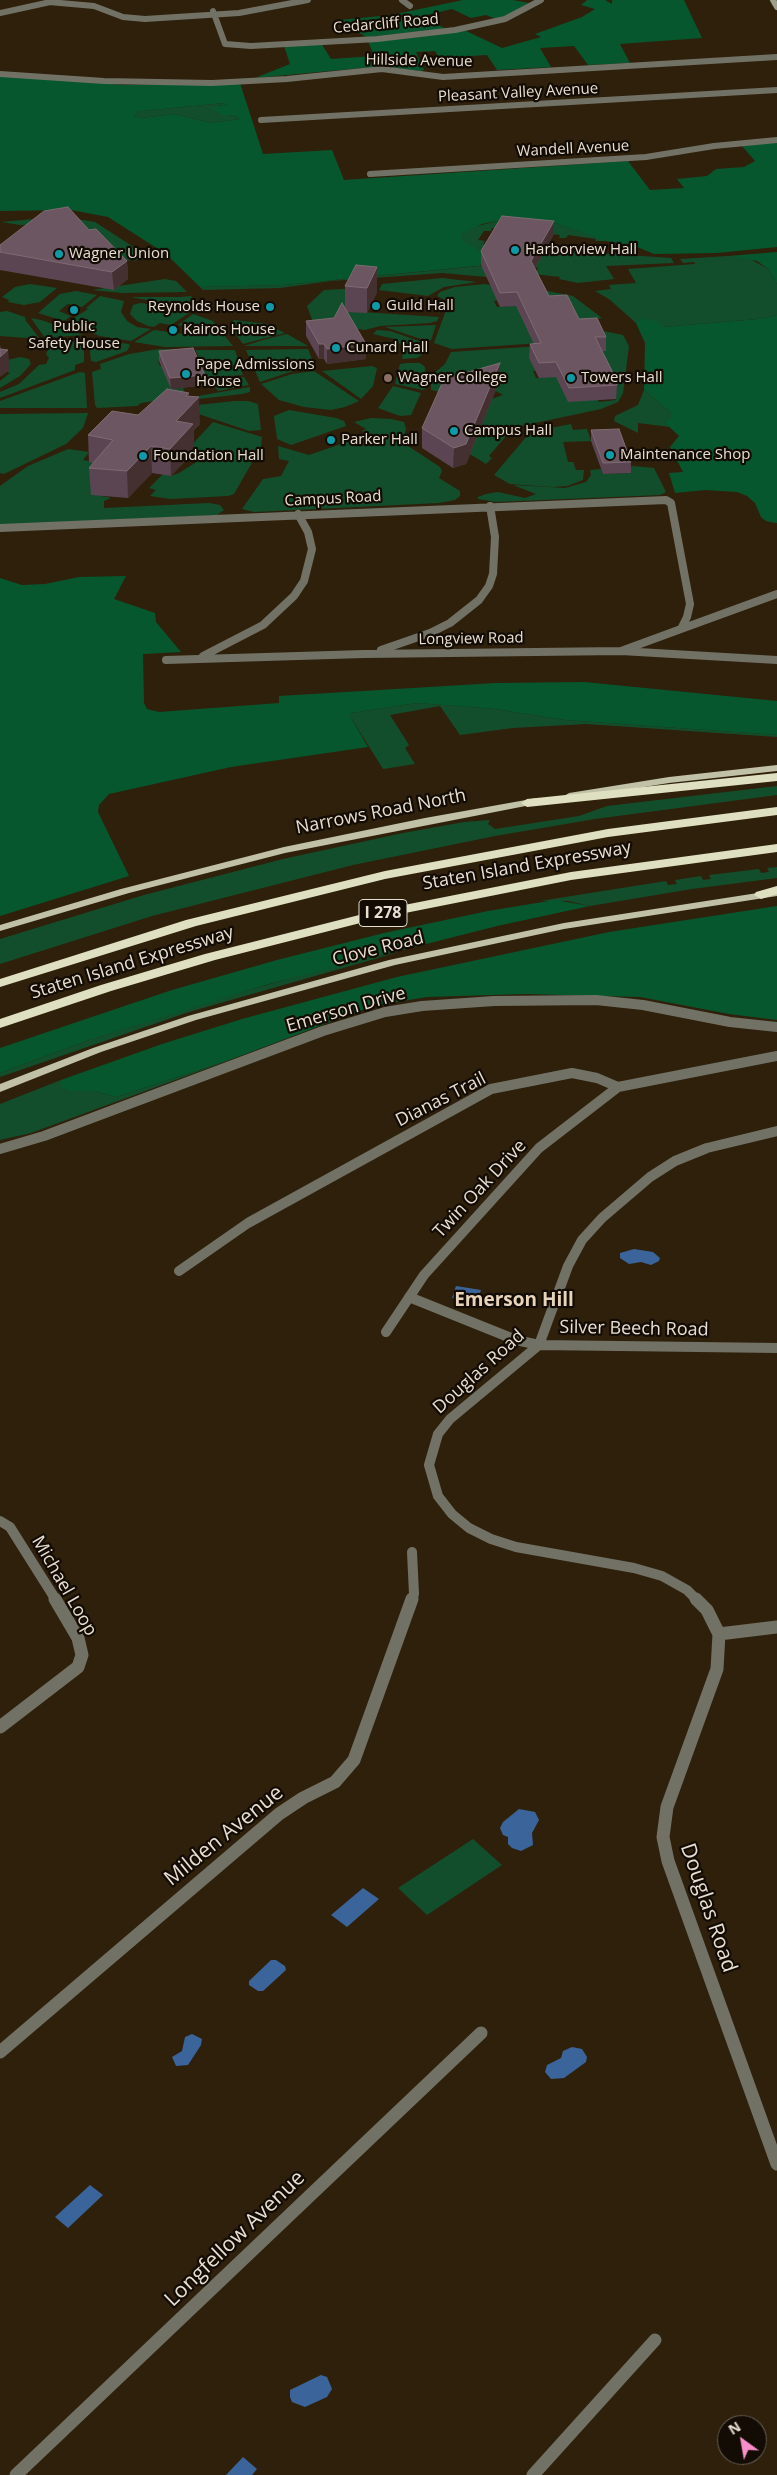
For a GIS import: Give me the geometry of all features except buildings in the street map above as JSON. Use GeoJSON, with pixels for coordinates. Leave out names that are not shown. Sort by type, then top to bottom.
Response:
{"type":"FeatureCollection","features":[{"type":"Feature","properties":{"kind":"highway"},"geometry":{"type":"LineString","coordinates":[[527,803],[777,777]]}},
{"type":"Feature","properties":{"kind":"highway","name":"Staten Island Expressway"},"geometry":{"type":"LineString","coordinates":[[0,983],[191,923],[385,874],[564,840],[692,821],[777,811]]}},
{"type":"Feature","properties":{"kind":"highway","name":"Staten Island Expressway"},"geometry":{"type":"LineString","coordinates":[[0,1024],[106,988],[210,957],[388,912],[571,876],[777,848]]}},
{"type":"Feature","properties":{"kind":"highway"},"geometry":{"type":"LineString","coordinates":[[761,895],[777,892]]}},
{"type":"Feature","properties":{"kind":"main road"},"geometry":{"type":"LineString","coordinates":[[773,0],[777,7]]}},
{"type":"Feature","properties":{"kind":"main road","name":"Narrows Road North"},"geometry":{"type":"LineString","coordinates":[[0,928],[124,891],[284,850],[425,820],[660,781],[777,768]]}},
{"type":"Feature","properties":{"kind":"main road","name":"Clove Road"},"geometry":{"type":"LineString","coordinates":[[0,1088],[74,1058],[146,1033],[353,972],[531,932],[761,895]]}},
{"type":"Feature","properties":{"kind":"street"},"geometry":{"type":"LineString","coordinates":[[0,13],[57,0]]}},
{"type":"Feature","properties":{"kind":"street"},"geometry":{"type":"LineString","coordinates":[[263,8],[289,0]]}},
{"type":"Feature","properties":{"kind":"street"},"geometry":{"type":"LineString","coordinates":[[49,2],[94,6],[108,9],[123,17],[138,19],[263,8],[308,0]]}},
{"type":"Feature","properties":{"kind":"street"},"geometry":{"type":"LineString","coordinates":[[402,0],[410,6]]}},
{"type":"Feature","properties":{"kind":"street","name":"Cedarcliff Road"},"geometry":{"type":"LineString","coordinates":[[214,13],[228,46],[431,34],[504,19],[541,0]]}},
{"type":"Feature","properties":{"kind":"street"},"geometry":{"type":"LineString","coordinates":[[108,9],[115,8],[140,14],[214,13]]}},
{"type":"Feature","properties":{"kind":"street","name":"Hillside Avenue"},"geometry":{"type":"LineString","coordinates":[[0,74],[114,82],[212,83],[287,79],[382,69],[443,77],[777,57]]}},
{"type":"Feature","properties":{"kind":"street","name":"Pleasant Valley Avenue"},"geometry":{"type":"LineString","coordinates":[[261,120],[777,90]]}},
{"type":"Feature","properties":{"kind":"street","name":"Wandell Avenue"},"geometry":{"type":"LineString","coordinates":[[370,174],[646,158],[714,146],[777,140]]}},
{"type":"Feature","properties":{"kind":"street","name":"Campus Road"},"geometry":{"type":"LineString","coordinates":[[0,528],[666,500],[671,503],[690,604],[681,629]]}},
{"type":"Feature","properties":{"kind":"street"},"geometry":{"type":"LineString","coordinates":[[364,654],[430,633],[450,622],[478,600],[494,574],[494,537],[490,506]]}},
{"type":"Feature","properties":{"kind":"street"},"geometry":{"type":"LineString","coordinates":[[195,659],[239,639],[263,625],[294,596],[304,581],[312,549],[308,532],[298,514]]}},
{"type":"Feature","properties":{"kind":"street"},"geometry":{"type":"LineString","coordinates":[[621,651],[777,594]]}},
{"type":"Feature","properties":{"kind":"street","name":"Longview Road"},"geometry":{"type":"LineString","coordinates":[[166,660],[364,654],[621,651],[777,660]]}},
{"type":"Feature","properties":{"kind":"street","name":"Emerson Drive"},"geometry":{"type":"LineString","coordinates":[[0,1149],[44,1136],[323,1031],[385,1012],[422,1006],[502,1000],[596,1000],[643,1004],[730,1022],[777,1027]]}},
{"type":"Feature","properties":{"kind":"street"},"geometry":{"type":"LineString","coordinates":[[618,1087],[777,1056]]}},
{"type":"Feature","properties":{"kind":"street","name":"Dianas Trail"},"geometry":{"type":"LineString","coordinates":[[179,1271],[248,1223],[491,1089],[572,1073],[597,1078],[618,1087]]}},
{"type":"Feature","properties":{"kind":"street","name":"Twin Oak Drive"},"geometry":{"type":"LineString","coordinates":[[386,1332],[424,1275],[539,1148],[618,1087]]}},
{"type":"Feature","properties":{"kind":"street","name":"Douglas Road"},"geometry":{"type":"LineString","coordinates":[[777,1131],[707,1148],[675,1161],[650,1177],[621,1200],[582,1240],[568,1266],[539,1345],[450,1419],[438,1434],[432,1449],[429,1465],[432,1481],[438,1496],[452,1514],[469,1528],[491,1539],[544,1553],[634,1568],[662,1576],[687,1590],[707,1610],[719,1634],[717,1669],[667,1807],[663,1837],[668,1861],[777,2164]]}},
{"type":"Feature","properties":{"kind":"street","name":"Silver Beech Road"},"geometry":{"type":"LineString","coordinates":[[409,1297],[516,1340],[539,1345],[777,1348]]}},
{"type":"Feature","properties":{"kind":"street","name":"Michael Loop"},"geometry":{"type":"LineString","coordinates":[[0,1521],[10,1527],[53,1595],[78,1638],[82,1655],[78,1667],[0,1727]]}},
{"type":"Feature","properties":{"kind":"street","name":"Milden Avenue"},"geometry":{"type":"LineString","coordinates":[[0,2052],[279,1814],[303,1798],[335,1782],[354,1760],[414,1594],[412,1552]]}},
{"type":"Feature","properties":{"kind":"street"},"geometry":{"type":"LineString","coordinates":[[719,1634],[777,1627]]}},
{"type":"Feature","properties":{"kind":"street","name":"Longfellow Avenue"},"geometry":{"type":"LineString","coordinates":[[16,2475],[482,2033]]}},
{"type":"Feature","properties":{"kind":"street"},"geometry":{"type":"LineString","coordinates":[[534,2475],[655,2340]]}},
{"type":"Feature","properties":{"kind":"green space"},"geometry":{"type":"Polygon","coordinates":[[[463,0],[513,0],[529,3],[510,14],[496,19],[486,15],[471,18],[452,9],[423,16],[446,29],[366,37],[340,20],[391,15],[463,0]]]}},
{"type":"Feature","properties":{"kind":"green space"},"geometry":{"type":"Polygon","coordinates":[[[587,0],[605,0],[612,4],[612,0],[684,0],[702,38],[620,44],[630,63],[588,65],[574,46],[540,48],[551,67],[497,70],[487,55],[439,58],[435,51],[416,52],[424,70],[420,71],[383,66],[255,78],[290,64],[284,46],[321,43],[331,59],[374,56],[368,41],[464,30],[502,48],[541,37],[535,34],[582,17],[595,9],[581,5],[587,0]]]}},
{"type":"Feature","properties":{"kind":"green space"},"geometry":{"type":"Polygon","coordinates":[[[0,75],[124,85],[240,83],[263,154],[332,150],[344,180],[628,161],[650,190],[684,188],[677,179],[707,176],[716,169],[744,167],[755,161],[742,146],[777,141],[777,247],[717,253],[654,254],[635,246],[606,241],[555,223],[537,220],[502,220],[482,224],[461,234],[462,240],[478,250],[485,258],[480,266],[284,285],[200,287],[166,254],[108,217],[71,210],[0,211],[0,75]],[[227,104],[142,111],[137,112],[134,116],[141,118],[175,114],[211,123],[240,119],[236,116],[222,115],[211,108],[227,104]]]}},
{"type":"Feature","properties":{"kind":"green space"},"geometry":{"type":"Polygon","coordinates":[[[228,104],[218,106],[230,116],[236,116],[240,119],[211,123],[175,114],[141,118],[134,116],[137,112],[142,111],[228,104]]]}},
{"type":"Feature","properties":{"kind":"green space"},"geometry":{"type":"Polygon","coordinates":[[[71,218],[95,222],[152,259],[124,261],[53,224],[20,225],[1,222],[71,218]]]}},
{"type":"Feature","properties":{"kind":"green space"},"geometry":{"type":"Polygon","coordinates":[[[502,220],[537,220],[555,223],[608,241],[595,241],[596,239],[568,235],[566,238],[559,238],[560,235],[492,228],[491,231],[484,231],[478,240],[485,241],[483,244],[509,247],[482,254],[461,240],[461,234],[470,228],[502,220]]]}},
{"type":"Feature","properties":{"kind":"green space"},"geometry":{"type":"Polygon","coordinates":[[[524,248],[671,258],[674,263],[606,266],[614,279],[578,283],[559,279],[560,277],[534,274],[538,268],[535,267],[524,248]]]}},
{"type":"Feature","properties":{"kind":"green space"},"geometry":{"type":"Polygon","coordinates":[[[777,252],[777,284],[768,269],[757,261],[728,256],[777,252]]]}},
{"type":"Feature","properties":{"kind":"green space"},"geometry":{"type":"Polygon","coordinates":[[[728,256],[750,259],[768,269],[777,284],[777,315],[758,319],[662,327],[656,322],[636,323],[609,299],[595,291],[611,289],[609,285],[636,283],[628,269],[695,264],[694,262],[683,263],[680,259],[728,256]]]}},
{"type":"Feature","properties":{"kind":"green space"},"geometry":{"type":"Polygon","coordinates":[[[480,266],[495,267],[487,277],[442,273],[331,281],[280,288],[203,290],[200,287],[284,285],[480,266]]]}},
{"type":"Feature","properties":{"kind":"green space"},"geometry":{"type":"Polygon","coordinates":[[[442,278],[477,282],[444,287],[428,296],[379,290],[382,284],[442,278]]]}},
{"type":"Feature","properties":{"kind":"green space"},"geometry":{"type":"Polygon","coordinates":[[[165,279],[176,281],[187,292],[122,293],[92,290],[165,279]]]}},
{"type":"Feature","properties":{"kind":"green space"},"geometry":{"type":"Polygon","coordinates":[[[30,284],[57,288],[40,302],[24,305],[8,302],[9,300],[2,297],[15,287],[30,284]]]}},
{"type":"Feature","properties":{"kind":"green space"},"geometry":{"type":"Polygon","coordinates":[[[485,284],[494,286],[501,300],[494,301],[497,307],[525,305],[555,342],[452,349],[434,343],[449,302],[437,296],[440,292],[455,287],[485,284]]]}},
{"type":"Feature","properties":{"kind":"green space"},"geometry":{"type":"Polygon","coordinates":[[[537,289],[573,296],[602,318],[571,321],[537,289]]]}},
{"type":"Feature","properties":{"kind":"green space"},"geometry":{"type":"Polygon","coordinates":[[[324,290],[356,290],[346,311],[439,317],[437,321],[430,323],[380,326],[365,330],[313,322],[307,306],[324,290]]]}},
{"type":"Feature","properties":{"kind":"green space"},"geometry":{"type":"Polygon","coordinates":[[[76,291],[97,295],[82,307],[68,304],[59,311],[71,316],[64,321],[38,313],[60,294],[76,291]]]}},
{"type":"Feature","properties":{"kind":"green space"},"geometry":{"type":"Polygon","coordinates":[[[100,296],[124,301],[121,312],[127,321],[137,327],[151,329],[131,341],[100,336],[66,323],[88,309],[86,308],[100,296]]]}},
{"type":"Feature","properties":{"kind":"green space"},"geometry":{"type":"Polygon","coordinates":[[[191,296],[203,311],[131,297],[181,297],[191,296]]]}},
{"type":"Feature","properties":{"kind":"green space"},"geometry":{"type":"Polygon","coordinates":[[[140,303],[189,313],[171,325],[160,323],[154,327],[148,326],[137,321],[130,314],[133,305],[140,303]]]}},
{"type":"Feature","properties":{"kind":"green space"},"geometry":{"type":"Polygon","coordinates":[[[7,311],[25,317],[40,339],[0,336],[0,312],[7,311]]]}},
{"type":"Feature","properties":{"kind":"green space"},"geometry":{"type":"Polygon","coordinates":[[[193,314],[213,321],[233,346],[165,347],[134,342],[154,330],[191,335],[190,333],[195,329],[178,325],[193,314]]]}},
{"type":"Feature","properties":{"kind":"green space"},"geometry":{"type":"Polygon","coordinates":[[[777,315],[777,523],[775,523],[766,521],[761,517],[755,503],[747,496],[737,492],[705,490],[675,493],[669,473],[683,472],[670,447],[679,436],[664,422],[671,417],[671,413],[644,390],[645,343],[636,323],[641,319],[647,319],[657,322],[663,327],[758,319],[777,315]]]}},
{"type":"Feature","properties":{"kind":"green space"},"geometry":{"type":"Polygon","coordinates":[[[31,318],[41,320],[83,335],[45,338],[31,318]]]}},
{"type":"Feature","properties":{"kind":"green space"},"geometry":{"type":"Polygon","coordinates":[[[234,320],[267,324],[285,333],[243,344],[229,325],[234,320]]]}},
{"type":"Feature","properties":{"kind":"green space"},"geometry":{"type":"Polygon","coordinates":[[[436,325],[431,340],[427,341],[385,327],[436,325]]]}},
{"type":"Feature","properties":{"kind":"green space"},"geometry":{"type":"Polygon","coordinates":[[[377,330],[390,331],[425,343],[428,346],[424,353],[417,358],[402,359],[403,350],[401,345],[395,339],[373,334],[377,330]]]}},
{"type":"Feature","properties":{"kind":"green space"},"geometry":{"type":"Polygon","coordinates":[[[603,331],[623,335],[629,346],[623,393],[618,402],[601,409],[521,426],[506,436],[489,456],[492,458],[486,464],[460,448],[477,404],[503,395],[487,386],[447,393],[431,390],[431,376],[445,364],[451,352],[555,345],[540,370],[533,371],[536,378],[565,375],[568,402],[597,398],[599,402],[616,400],[579,332],[603,331]]]}},
{"type":"Feature","properties":{"kind":"green space"},"geometry":{"type":"Polygon","coordinates":[[[287,334],[308,346],[244,346],[263,340],[287,334]]]}},
{"type":"Feature","properties":{"kind":"green space"},"geometry":{"type":"Polygon","coordinates":[[[99,339],[130,345],[127,351],[96,362],[91,361],[89,342],[99,339]]]}},
{"type":"Feature","properties":{"kind":"green space"},"geometry":{"type":"Polygon","coordinates":[[[78,341],[84,343],[84,362],[75,365],[75,370],[0,398],[0,392],[19,384],[39,365],[46,364],[49,358],[46,354],[50,345],[78,341]]]}},
{"type":"Feature","properties":{"kind":"green space"},"geometry":{"type":"Polygon","coordinates":[[[159,349],[193,350],[170,360],[158,361],[160,366],[184,363],[171,389],[183,388],[186,396],[141,403],[137,406],[97,408],[95,405],[92,372],[101,369],[100,364],[129,354],[159,349]]]}},
{"type":"Feature","properties":{"kind":"green space"},"geometry":{"type":"Polygon","coordinates":[[[308,349],[314,364],[260,382],[246,350],[308,349]]]}},
{"type":"Feature","properties":{"kind":"green space"},"geometry":{"type":"Polygon","coordinates":[[[195,350],[235,350],[240,365],[203,368],[194,357],[199,357],[195,350]]]}},
{"type":"Feature","properties":{"kind":"green space"},"geometry":{"type":"Polygon","coordinates":[[[20,357],[29,359],[31,364],[20,376],[0,388],[0,381],[10,373],[7,372],[7,360],[20,357]]]}},
{"type":"Feature","properties":{"kind":"green space"},"geometry":{"type":"Polygon","coordinates":[[[420,363],[425,367],[426,379],[429,382],[423,390],[395,384],[400,364],[420,363]]]}},
{"type":"Feature","properties":{"kind":"green space"},"geometry":{"type":"Polygon","coordinates":[[[372,366],[377,368],[373,386],[361,399],[322,371],[372,366]]]}},
{"type":"Feature","properties":{"kind":"green space"},"geometry":{"type":"Polygon","coordinates":[[[240,367],[243,375],[203,378],[199,371],[240,367]]]}},
{"type":"Feature","properties":{"kind":"green space"},"geometry":{"type":"Polygon","coordinates":[[[314,371],[359,401],[331,410],[304,407],[279,400],[261,384],[292,374],[314,371]]]}},
{"type":"Feature","properties":{"kind":"green space"},"geometry":{"type":"Polygon","coordinates":[[[80,372],[85,373],[87,408],[0,408],[0,401],[80,372]]]}},
{"type":"Feature","properties":{"kind":"green space"},"geometry":{"type":"Polygon","coordinates":[[[244,377],[249,385],[218,391],[211,381],[244,377]]]}},
{"type":"Feature","properties":{"kind":"green space"},"geometry":{"type":"Polygon","coordinates":[[[393,386],[421,393],[411,415],[400,416],[378,408],[393,386]]]}},
{"type":"Feature","properties":{"kind":"green space"},"geometry":{"type":"Polygon","coordinates":[[[250,387],[250,392],[242,394],[146,405],[250,387]]]}},
{"type":"Feature","properties":{"kind":"green space"},"geometry":{"type":"Polygon","coordinates":[[[644,390],[671,413],[671,417],[664,422],[670,427],[638,423],[638,433],[614,421],[615,416],[638,405],[644,390]]]}},
{"type":"Feature","properties":{"kind":"green space"},"geometry":{"type":"Polygon","coordinates":[[[248,401],[258,404],[261,430],[249,431],[178,407],[248,401]]]}},
{"type":"Feature","properties":{"kind":"green space"},"geometry":{"type":"Polygon","coordinates":[[[289,410],[336,418],[344,421],[346,426],[291,445],[277,439],[274,416],[289,410]]]}},
{"type":"Feature","properties":{"kind":"green space"},"geometry":{"type":"Polygon","coordinates":[[[88,413],[83,428],[66,444],[4,474],[0,473],[0,414],[88,413]]]}},
{"type":"Feature","properties":{"kind":"green space"},"geometry":{"type":"Polygon","coordinates":[[[371,418],[404,422],[406,429],[402,442],[440,467],[442,471],[439,478],[460,491],[460,496],[455,500],[439,503],[254,512],[242,509],[263,479],[281,476],[289,461],[279,459],[278,446],[309,455],[367,435],[362,431],[366,429],[354,422],[371,418]]]}},
{"type":"Feature","properties":{"kind":"green space"},"geometry":{"type":"Polygon","coordinates":[[[213,422],[262,437],[261,447],[234,494],[228,496],[171,499],[150,496],[156,490],[149,488],[163,474],[171,476],[195,463],[198,452],[187,450],[213,422]]]}},
{"type":"Feature","properties":{"kind":"green space"},"geometry":{"type":"Polygon","coordinates":[[[571,424],[573,430],[587,429],[591,441],[563,442],[568,462],[573,462],[576,470],[584,470],[583,480],[567,486],[552,487],[510,484],[494,475],[527,436],[541,430],[571,424]]]}},
{"type":"Feature","properties":{"kind":"green space"},"geometry":{"type":"Polygon","coordinates":[[[68,449],[89,452],[83,460],[115,466],[92,494],[111,498],[104,501],[104,508],[209,503],[220,505],[224,510],[217,515],[0,525],[0,486],[28,466],[68,449]]]}},
{"type":"Feature","properties":{"kind":"green space"},"geometry":{"type":"Polygon","coordinates":[[[630,467],[654,468],[666,492],[660,495],[496,502],[478,499],[478,497],[486,494],[498,492],[525,498],[536,494],[513,485],[565,488],[586,482],[591,475],[590,470],[601,469],[603,474],[631,473],[630,467]]]}},
{"type":"Feature","properties":{"kind":"green space"},"geometry":{"type":"Polygon","coordinates":[[[126,576],[114,599],[155,613],[156,622],[181,652],[143,654],[144,703],[147,709],[159,712],[279,703],[279,696],[496,683],[584,682],[777,701],[777,735],[565,720],[495,709],[417,703],[351,713],[350,716],[368,747],[231,767],[109,794],[99,805],[98,812],[129,876],[0,916],[0,578],[22,585],[45,584],[79,577],[126,576]]]}},
{"type":"Feature","properties":{"kind":"green space"},"geometry":{"type":"Polygon","coordinates":[[[417,703],[495,709],[565,720],[777,735],[777,737],[586,724],[513,728],[460,735],[440,706],[390,715],[409,745],[405,748],[415,764],[383,769],[350,716],[351,713],[417,703]]]}},
{"type":"Feature","properties":{"kind":"green space"},"geometry":{"type":"Polygon","coordinates":[[[777,786],[777,795],[595,819],[495,836],[353,865],[152,916],[0,964],[0,939],[144,895],[283,859],[464,822],[490,820],[488,824],[495,829],[579,816],[607,806],[777,786]]]}},
{"type":"Feature","properties":{"kind":"green space"},"geometry":{"type":"Polygon","coordinates":[[[777,867],[777,878],[692,889],[590,906],[568,901],[540,901],[666,881],[668,885],[677,884],[675,880],[701,876],[703,880],[711,879],[709,875],[759,869],[761,873],[769,872],[767,868],[777,867]]]}},
{"type":"Feature","properties":{"kind":"green space"},"geometry":{"type":"Polygon","coordinates":[[[555,900],[590,906],[497,926],[269,984],[89,1040],[0,1073],[0,1048],[172,990],[277,960],[384,933],[488,911],[555,900]]]}},
{"type":"Feature","properties":{"kind":"green space"},"geometry":{"type":"Polygon","coordinates":[[[777,906],[777,1020],[729,1014],[640,997],[525,994],[427,997],[379,1005],[359,1011],[227,1061],[116,1097],[95,1091],[68,1091],[61,1088],[61,1080],[162,1044],[242,1019],[397,977],[609,932],[777,906]]]}},
{"type":"Feature","properties":{"kind":"green space"},"geometry":{"type":"Polygon","coordinates":[[[399,952],[189,1012],[0,1077],[0,1073],[89,1040],[207,1002],[327,968],[399,952]]]}},
{"type":"Feature","properties":{"kind":"green space"},"geometry":{"type":"Polygon","coordinates":[[[227,1061],[31,1133],[0,1140],[0,1104],[61,1080],[61,1088],[68,1091],[95,1091],[116,1097],[227,1061]]]}},
{"type":"Feature","properties":{"kind":"green space"},"geometry":{"type":"Polygon","coordinates":[[[473,1839],[502,1865],[427,1915],[398,1888],[473,1839]]]}},
{"type":"Feature","properties":{"kind":"water"},"geometry":{"type":"Polygon","coordinates":[[[634,1249],[653,1252],[660,1258],[659,1261],[651,1265],[641,1262],[629,1264],[620,1258],[620,1253],[634,1249]]]}},
{"type":"Feature","properties":{"kind":"water"},"geometry":{"type":"Polygon","coordinates":[[[456,1286],[481,1290],[477,1302],[452,1298],[456,1286]]]}},
{"type":"Feature","properties":{"kind":"water"},"geometry":{"type":"Polygon","coordinates":[[[519,1809],[535,1812],[539,1820],[532,1833],[533,1845],[521,1851],[512,1848],[508,1844],[508,1837],[503,1835],[500,1828],[503,1822],[519,1809]]]}},
{"type":"Feature","properties":{"kind":"water"},"geometry":{"type":"Polygon","coordinates":[[[363,1888],[379,1899],[347,1927],[331,1915],[363,1888]]]}},
{"type":"Feature","properties":{"kind":"water"},"geometry":{"type":"Polygon","coordinates":[[[271,1960],[276,1960],[285,1966],[286,1970],[263,1991],[258,1991],[249,1985],[249,1981],[271,1960]]]}},
{"type":"Feature","properties":{"kind":"water"},"geometry":{"type":"Polygon","coordinates":[[[192,2034],[202,2039],[201,2045],[188,2065],[176,2066],[172,2057],[182,2051],[185,2037],[192,2034]]]}},
{"type":"Feature","properties":{"kind":"water"},"geometry":{"type":"Polygon","coordinates":[[[572,2047],[582,2049],[587,2057],[586,2062],[564,2078],[551,2079],[545,2072],[547,2065],[561,2058],[563,2051],[572,2047]]]}},
{"type":"Feature","properties":{"kind":"water"},"geometry":{"type":"Polygon","coordinates":[[[90,2185],[103,2195],[68,2228],[55,2217],[90,2185]]]}},
{"type":"Feature","properties":{"kind":"water"},"geometry":{"type":"Polygon","coordinates":[[[321,2375],[327,2377],[332,2389],[327,2397],[305,2407],[292,2402],[290,2390],[321,2375]]]}},
{"type":"Feature","properties":{"kind":"water"},"geometry":{"type":"Polygon","coordinates":[[[243,2457],[257,2469],[252,2475],[226,2475],[243,2457]]]}},
{"type":"Feature","properties":{"kind":"place","name":"Harborview Hall"},"geometry":{"type":"Point","coordinates":[515,250]}},
{"type":"Feature","properties":{"kind":"place","name":"Wagner Union"},"geometry":{"type":"Point","coordinates":[59,254]}},
{"type":"Feature","properties":{"kind":"place","name":"Guild Hall"},"geometry":{"type":"Point","coordinates":[376,306]}},
{"type":"Feature","properties":{"kind":"place","name":"Reynolds House"},"geometry":{"type":"Point","coordinates":[270,307]}},
{"type":"Feature","properties":{"kind":"place","name":"Public Safety House"},"geometry":{"type":"Point","coordinates":[74,310]}},
{"type":"Feature","properties":{"kind":"place","name":"Kairos House"},"geometry":{"type":"Point","coordinates":[173,330]}},
{"type":"Feature","properties":{"kind":"place","name":"Cunard Hall"},"geometry":{"type":"Point","coordinates":[336,348]}},
{"type":"Feature","properties":{"kind":"place","name":"Pape Admissions House"},"geometry":{"type":"Point","coordinates":[186,374]}},
{"type":"Feature","properties":{"kind":"place","name":"Wagner College"},"geometry":{"type":"Point","coordinates":[388,378]}},
{"type":"Feature","properties":{"kind":"place","name":"Towers Hall"},"geometry":{"type":"Point","coordinates":[571,378]}},
{"type":"Feature","properties":{"kind":"place","name":"Campus Hall"},"geometry":{"type":"Point","coordinates":[454,431]}},
{"type":"Feature","properties":{"kind":"place","name":"Parker Hall"},"geometry":{"type":"Point","coordinates":[331,440]}},
{"type":"Feature","properties":{"kind":"place","name":"Maintenance Shop"},"geometry":{"type":"Point","coordinates":[610,455]}},
{"type":"Feature","properties":{"kind":"place","name":"Foundation Hall"},"geometry":{"type":"Point","coordinates":[143,456]}},
{"type":"Feature","properties":{"kind":"district","name":"Emerson Hill"},"geometry":{"type":"Point","coordinates":[514,1301]}}]}
